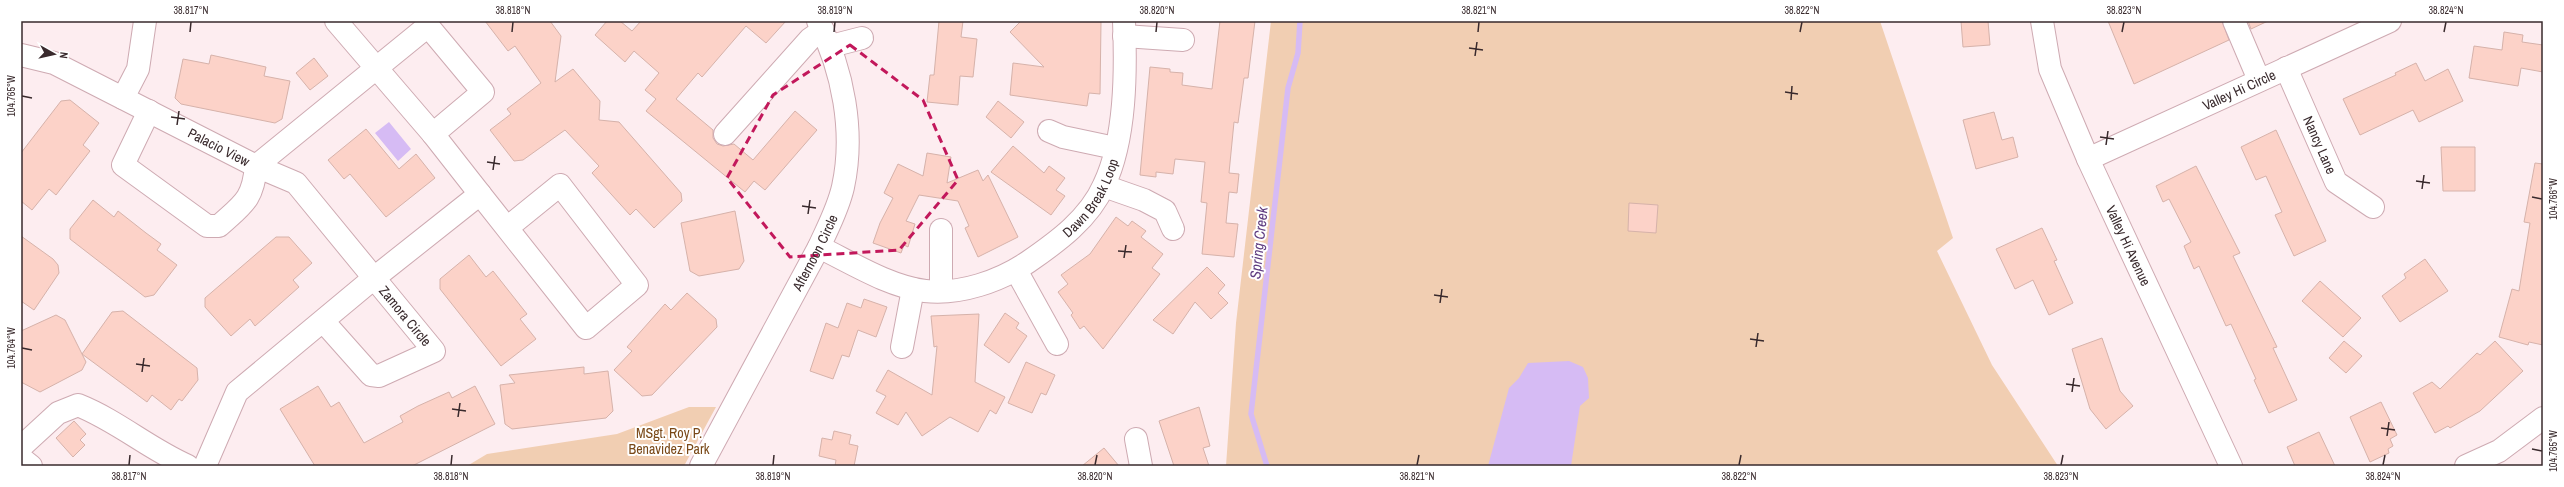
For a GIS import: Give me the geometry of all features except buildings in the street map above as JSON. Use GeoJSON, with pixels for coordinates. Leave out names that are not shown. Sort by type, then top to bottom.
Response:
{"type":"FeatureCollection","features":[{"type":"Feature","properties":{"kind":"street"},"geometry":{"type":"LineString","coordinates":[[123,98],[138,70],[144,21]]}},
{"type":"Feature","properties":{"kind":"street"},"geometry":{"type":"LineString","coordinates":[[336,21],[376,70],[433,134],[480,194],[586,328],[637,285],[560,185],[507,228]]}},
{"type":"Feature","properties":{"kind":"street","name":"Valley Hi Avenue"},"geometry":{"type":"LineString","coordinates":[[2042,21],[2050,69],[2088,159],[2231,466]]}},
{"type":"Feature","properties":{"kind":"street"},"geometry":{"type":"LineString","coordinates":[[2234,21],[2259,80]]}},
{"type":"Feature","properties":{"kind":"street","name":"Valley Hi Circle"},"geometry":{"type":"LineString","coordinates":[[2088,159],[2390,21]]}},
{"type":"Feature","properties":{"kind":"street","name":"Palacio View"},"geometry":{"type":"LineString","coordinates":[[21,55],[54,63],[256,166],[376,70],[428,26],[483,92],[433,134]]}},
{"type":"Feature","properties":{"kind":"street"},"geometry":{"type":"LineString","coordinates":[[1124,29],[1183,40]]}},
{"type":"Feature","properties":{"kind":"street","name":"Dawn Break Loop"},"geometry":{"type":"LineString","coordinates":[[819,247],[870,272],[913,289],[941,290],[988,282],[1016,270],[1067,235],[1104,186],[1115,148],[1124,80],[1124,29]]}},
{"type":"Feature","properties":{"kind":"street"},"geometry":{"type":"LineString","coordinates":[[725,134],[810,39],[824,32],[862,38]]}},
{"type":"Feature","properties":{"kind":"street","name":"Afternoon Circle"},"geometry":{"type":"LineString","coordinates":[[701,466],[819,247],[835,214],[847,163],[848,142],[843,95],[824,32]]}},
{"type":"Feature","properties":{"kind":"street","name":"Nancy Lane"},"geometry":{"type":"LineString","coordinates":[[2286,68],[2336,182],[2373,207]]}},
{"type":"Feature","properties":{"kind":"street"},"geometry":{"type":"LineString","coordinates":[[149,111],[123,165],[207,226],[219,226],[246,202],[254,186],[256,166],[296,183],[374,278],[480,194]]}},
{"type":"Feature","properties":{"kind":"street"},"geometry":{"type":"LineString","coordinates":[[1049,131],[1063,137],[1115,148]]}},
{"type":"Feature","properties":{"kind":"street"},"geometry":{"type":"LineString","coordinates":[[1104,186],[1144,200],[1165,211],[1174,229]]}},
{"type":"Feature","properties":{"kind":"street"},"geometry":{"type":"LineString","coordinates":[[941,230],[941,290]]}},
{"type":"Feature","properties":{"kind":"street"},"geometry":{"type":"LineString","coordinates":[[1016,270],[1057,344]]}},
{"type":"Feature","properties":{"kind":"street","name":"Zamora Circle"},"geometry":{"type":"LineString","coordinates":[[205,466],[237,392],[374,278],[434,351],[379,376],[371,375],[323,321]]}},
{"type":"Feature","properties":{"kind":"street"},"geometry":{"type":"LineString","coordinates":[[902,347],[913,289]]}},
{"type":"Feature","properties":{"kind":"street"},"geometry":{"type":"LineString","coordinates":[[21,447],[58,413],[78,405],[102,415],[163,455],[188,466]]}},
{"type":"Feature","properties":{"kind":"street"},"geometry":{"type":"LineString","coordinates":[[2476,464],[2499,451],[2543,418]]}},
{"type":"Feature","properties":{"kind":"street"},"geometry":{"type":"LineString","coordinates":[[1136,440],[1141,466]]}},
{"type":"Feature","properties":{"kind":"street"},"geometry":{"type":"LineString","coordinates":[[21,458],[31,466]]}},
{"type":"Feature","properties":{"kind":"highlighted area"},"geometry":{"type":"Polygon","coordinates":[[[850,45],[923,100],[958,180],[899,250],[790,257],[727,178],[773,95],[850,45]]]}},
{"type":"Feature","properties":{"kind":"green space"},"geometry":{"type":"Polygon","coordinates":[[[1271,21],[1880,21],[1953,238],[1937,251],[1992,365],[2058,466],[1226,466],[1236,323],[1271,21]]]}},
{"type":"Feature","properties":{"kind":"green space","name":"MSgt. Roy P. Benavidez Park"},"geometry":{"type":"Polygon","coordinates":[[[689,407],[716,407],[684,466],[467,466],[487,454],[617,434],[689,407]]]}},
{"type":"Feature","properties":{"kind":"shaded area"},"geometry":{"type":"Polygon","coordinates":[[[389,122],[411,149],[398,161],[375,133],[389,122]]]}},
{"type":"Feature","properties":{"kind":"shaded area"},"geometry":{"type":"Polygon","coordinates":[[[1569,361],[1583,367],[1588,378],[1589,398],[1580,406],[1571,466],[1488,466],[1509,388],[1519,378],[1528,363],[1569,361]]]}},
{"type":"Feature","properties":{"kind":"waterway","name":"Spring Creek"},"geometry":{"type":"LineString","coordinates":[[1267,466],[1251,414],[1288,88],[1298,53],[1300,21]]}}]}
